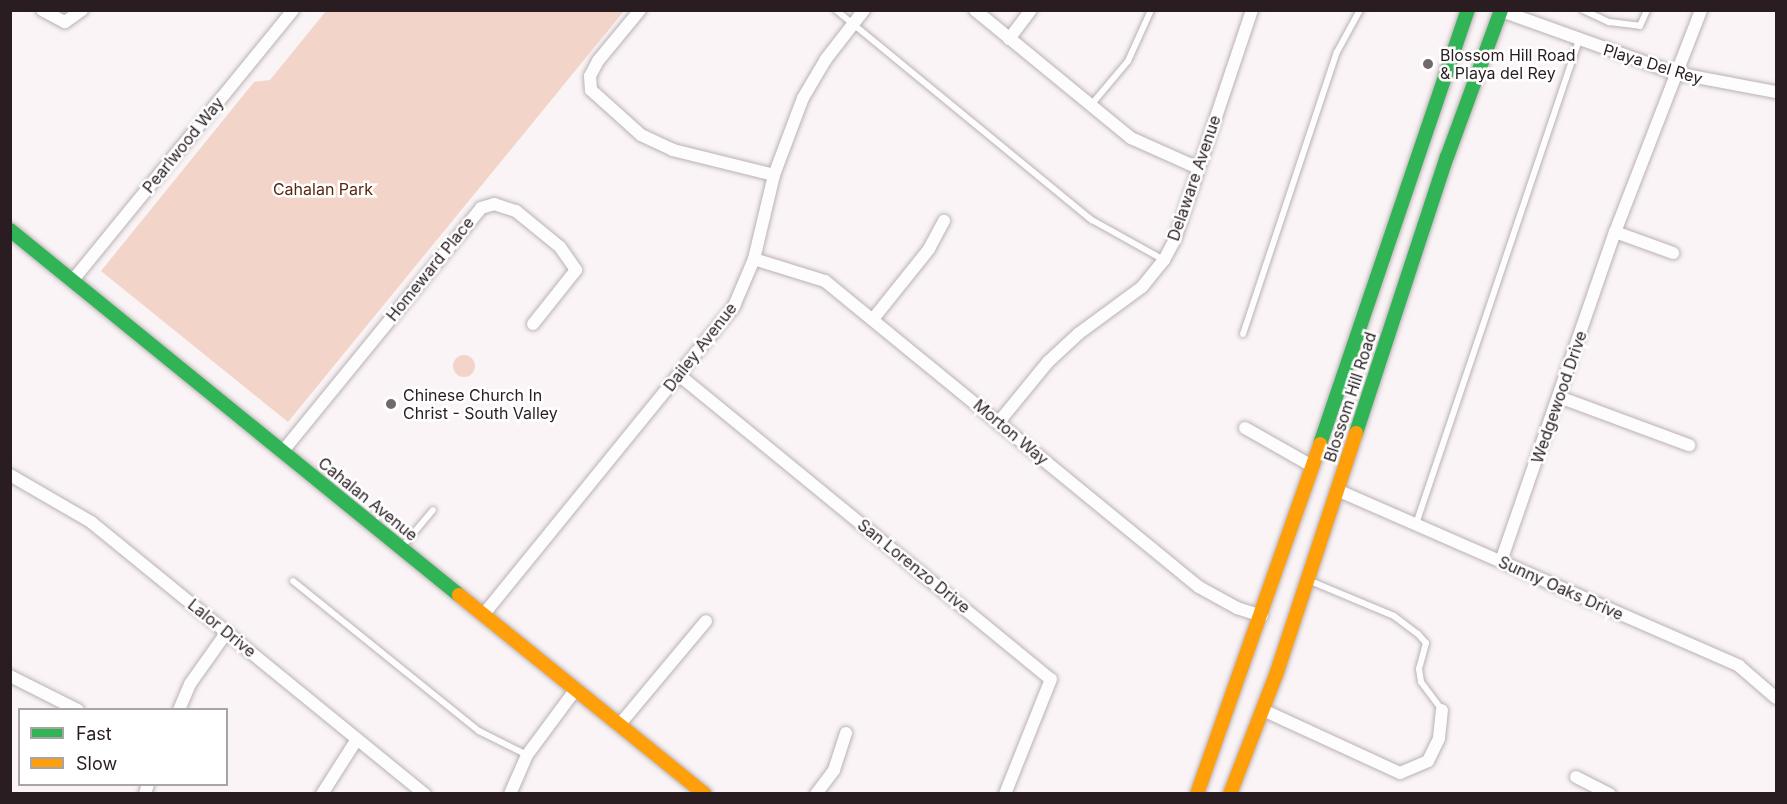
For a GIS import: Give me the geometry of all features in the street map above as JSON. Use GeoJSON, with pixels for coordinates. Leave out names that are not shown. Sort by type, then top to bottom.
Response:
{"type":"FeatureCollection","features":[{"type":"Feature","properties":{"kind":"main road","name":"Blossom Hill Road"},"geometry":{"type":"LineString","coordinates":[[1197,794],[1262,616],[1468,10]]}},
{"type":"Feature","properties":{"kind":"main road","name":"Blossom Hill Road"},"geometry":{"type":"LineString","coordinates":[[1230,794],[1263,710],[1447,157],[1500,11]]}},
{"type":"Feature","properties":{"kind":"main road","name":"Cahalan Avenue"},"geometry":{"type":"LineString","coordinates":[[10,230],[705,794]]}},
{"type":"Feature","properties":{"kind":"street"},"geometry":{"type":"LineString","coordinates":[[42,10],[65,22],[82,10]]}},
{"type":"Feature","properties":{"kind":"street","name":"Pearlwood Way"},"geometry":{"type":"LineString","coordinates":[[73,280],[293,10]]}},
{"type":"Feature","properties":{"kind":"street"},"geometry":{"type":"LineString","coordinates":[[640,10],[598,61],[590,76],[591,90],[641,135],[673,150],[774,175]]}},
{"type":"Feature","properties":{"kind":"street","name":"Dailey Avenue"},"geometry":{"type":"LineString","coordinates":[[484,614],[734,306],[754,259],[774,175],[803,98],[864,10]]}},
{"type":"Feature","properties":{"kind":"street"},"geometry":{"type":"LineString","coordinates":[[975,10],[1131,138],[1198,168]]}},
{"type":"Feature","properties":{"kind":"street"},"geometry":{"type":"LineString","coordinates":[[1009,39],[1031,10]]}},
{"type":"Feature","properties":{"kind":"street","name":"Delaware Avenue"},"geometry":{"type":"LineString","coordinates":[[998,423],[1048,362],[1078,334],[1142,287],[1164,260],[1175,239],[1252,10]]}},
{"type":"Feature","properties":{"kind":"street","name":"Wedgewood Drive"},"geometry":{"type":"LineString","coordinates":[[1501,561],[1615,232],[1701,10]]}},
{"type":"Feature","properties":{"kind":"street","name":"Playa Del Rey"},"geometry":{"type":"LineString","coordinates":[[1500,11],[1675,73],[1776,93]]}},
{"type":"Feature","properties":{"kind":"street","name":"Homeward Place"},"geometry":{"type":"LineString","coordinates":[[282,451],[481,208],[494,204],[516,211],[560,247],[576,270],[533,324]]}},
{"type":"Feature","properties":{"kind":"street"},"geometry":{"type":"LineString","coordinates":[[873,319],[929,249],[944,221]]}},
{"type":"Feature","properties":{"kind":"street"},"geometry":{"type":"LineString","coordinates":[[1615,232],[1673,253]]}},
{"type":"Feature","properties":{"kind":"street","name":"Morton Way"},"geometry":{"type":"LineString","coordinates":[[754,259],[825,281],[1199,587],[1237,608],[1262,616]]}},
{"type":"Feature","properties":{"kind":"street","name":"San Lorenzo Drive"},"geometry":{"type":"LineString","coordinates":[[679,375],[1051,679],[1005,794]]}},
{"type":"Feature","properties":{"kind":"street"},"geometry":{"type":"LineString","coordinates":[[1559,397],[1689,445]]}},
{"type":"Feature","properties":{"kind":"street"},"geometry":{"type":"LineString","coordinates":[[1245,428],[1312,466]]}},
{"type":"Feature","properties":{"kind":"street","name":"Lalor Drive"},"geometry":{"type":"LineString","coordinates":[[10,475],[91,522],[425,794]]}},
{"type":"Feature","properties":{"kind":"street","name":"Sunny Oaks Drive"},"geometry":{"type":"LineString","coordinates":[[1337,490],[1739,666],[1776,698]]}},
{"type":"Feature","properties":{"kind":"street"},"geometry":{"type":"LineString","coordinates":[[620,724],[706,621]]}},
{"type":"Feature","properties":{"kind":"street"},"geometry":{"type":"LineString","coordinates":[[180,708],[190,684],[227,632]]}},
{"type":"Feature","properties":{"kind":"street"},"geometry":{"type":"LineString","coordinates":[[10,676],[74,708]]}},
{"type":"Feature","properties":{"kind":"street"},"geometry":{"type":"LineString","coordinates":[[510,794],[527,754],[576,689]]}},
{"type":"Feature","properties":{"kind":"street"},"geometry":{"type":"LineString","coordinates":[[1263,710],[1400,773],[1428,761],[1439,738],[1442,710]]}},
{"type":"Feature","properties":{"kind":"street"},"geometry":{"type":"LineString","coordinates":[[816,794],[834,770],[846,733]]}},
{"type":"Feature","properties":{"kind":"street"},"geometry":{"type":"LineString","coordinates":[[322,794],[357,739]]}},
{"type":"Feature","properties":{"kind":"street"},"geometry":{"type":"LineString","coordinates":[[1576,777],[1610,794]]}},
{"type":"Feature","properties":{"kind":"lane"},"geometry":{"type":"LineString","coordinates":[[836,10],[1092,220],[1164,260]]}},
{"type":"Feature","properties":{"kind":"lane"},"geometry":{"type":"LineString","coordinates":[[1091,105],[1128,61],[1151,10]]}},
{"type":"Feature","properties":{"kind":"lane"},"geometry":{"type":"LineString","coordinates":[[1243,334],[1337,52],[1360,10]]}},
{"type":"Feature","properties":{"kind":"lane"},"geometry":{"type":"LineString","coordinates":[[1583,10],[1609,22],[1640,26],[1647,10]]}},
{"type":"Feature","properties":{"kind":"lane"},"geometry":{"type":"LineString","coordinates":[[1416,524],[1580,40]]}},
{"type":"Feature","properties":{"kind":"lane"},"geometry":{"type":"LineString","coordinates":[[402,548],[433,510]]}},
{"type":"Feature","properties":{"kind":"lane"},"geometry":{"type":"LineString","coordinates":[[1307,580],[1394,616],[1418,634],[1426,643],[1419,669],[1421,682],[1442,710]]}},
{"type":"Feature","properties":{"kind":"lane"},"geometry":{"type":"LineString","coordinates":[[293,581],[479,731],[527,754]]}},
{"type":"Feature","properties":{"kind":"green space","name":"Cahalan Park"},"geometry":{"type":"Polygon","coordinates":[[[326,11],[624,11],[288,422],[101,271],[254,82],[270,80],[326,11]]]}},
{"type":"Feature","properties":{"kind":"green space"},"geometry":{"type":"Polygon","coordinates":[[[464,355],[472,358],[475,366],[472,374],[464,377],[456,374],[453,366],[456,358],[464,355]]]}},
{"type":"Feature","properties":{"kind":"traffic: fast"},"geometry":{"type":"LineString","coordinates":[[1320,444],[1468,10]]}},
{"type":"Feature","properties":{"kind":"traffic: fast"},"geometry":{"type":"LineString","coordinates":[[1356,433],[1447,157],[1501,10]]}},
{"type":"Feature","properties":{"kind":"traffic: fast"},"geometry":{"type":"LineString","coordinates":[[10,230],[459,595]]}},
{"type":"Feature","properties":{"kind":"traffic: slow"},"geometry":{"type":"LineString","coordinates":[[1230,794],[1276,675],[1356,433]]}},
{"type":"Feature","properties":{"kind":"traffic: slow"},"geometry":{"type":"LineString","coordinates":[[1197,794],[1320,444]]}},
{"type":"Feature","properties":{"kind":"traffic: slow"},"geometry":{"type":"LineString","coordinates":[[459,595],[705,794]]}},
{"type":"Feature","properties":{"kind":"place","name":"Blossom Hill Road & Playa del Rey"},"geometry":{"type":"Point","coordinates":[1428,64]}},
{"type":"Feature","properties":{"kind":"place","name":"Chinese Church In Christ - South Valley"},"geometry":{"type":"Point","coordinates":[391,404]}}]}
